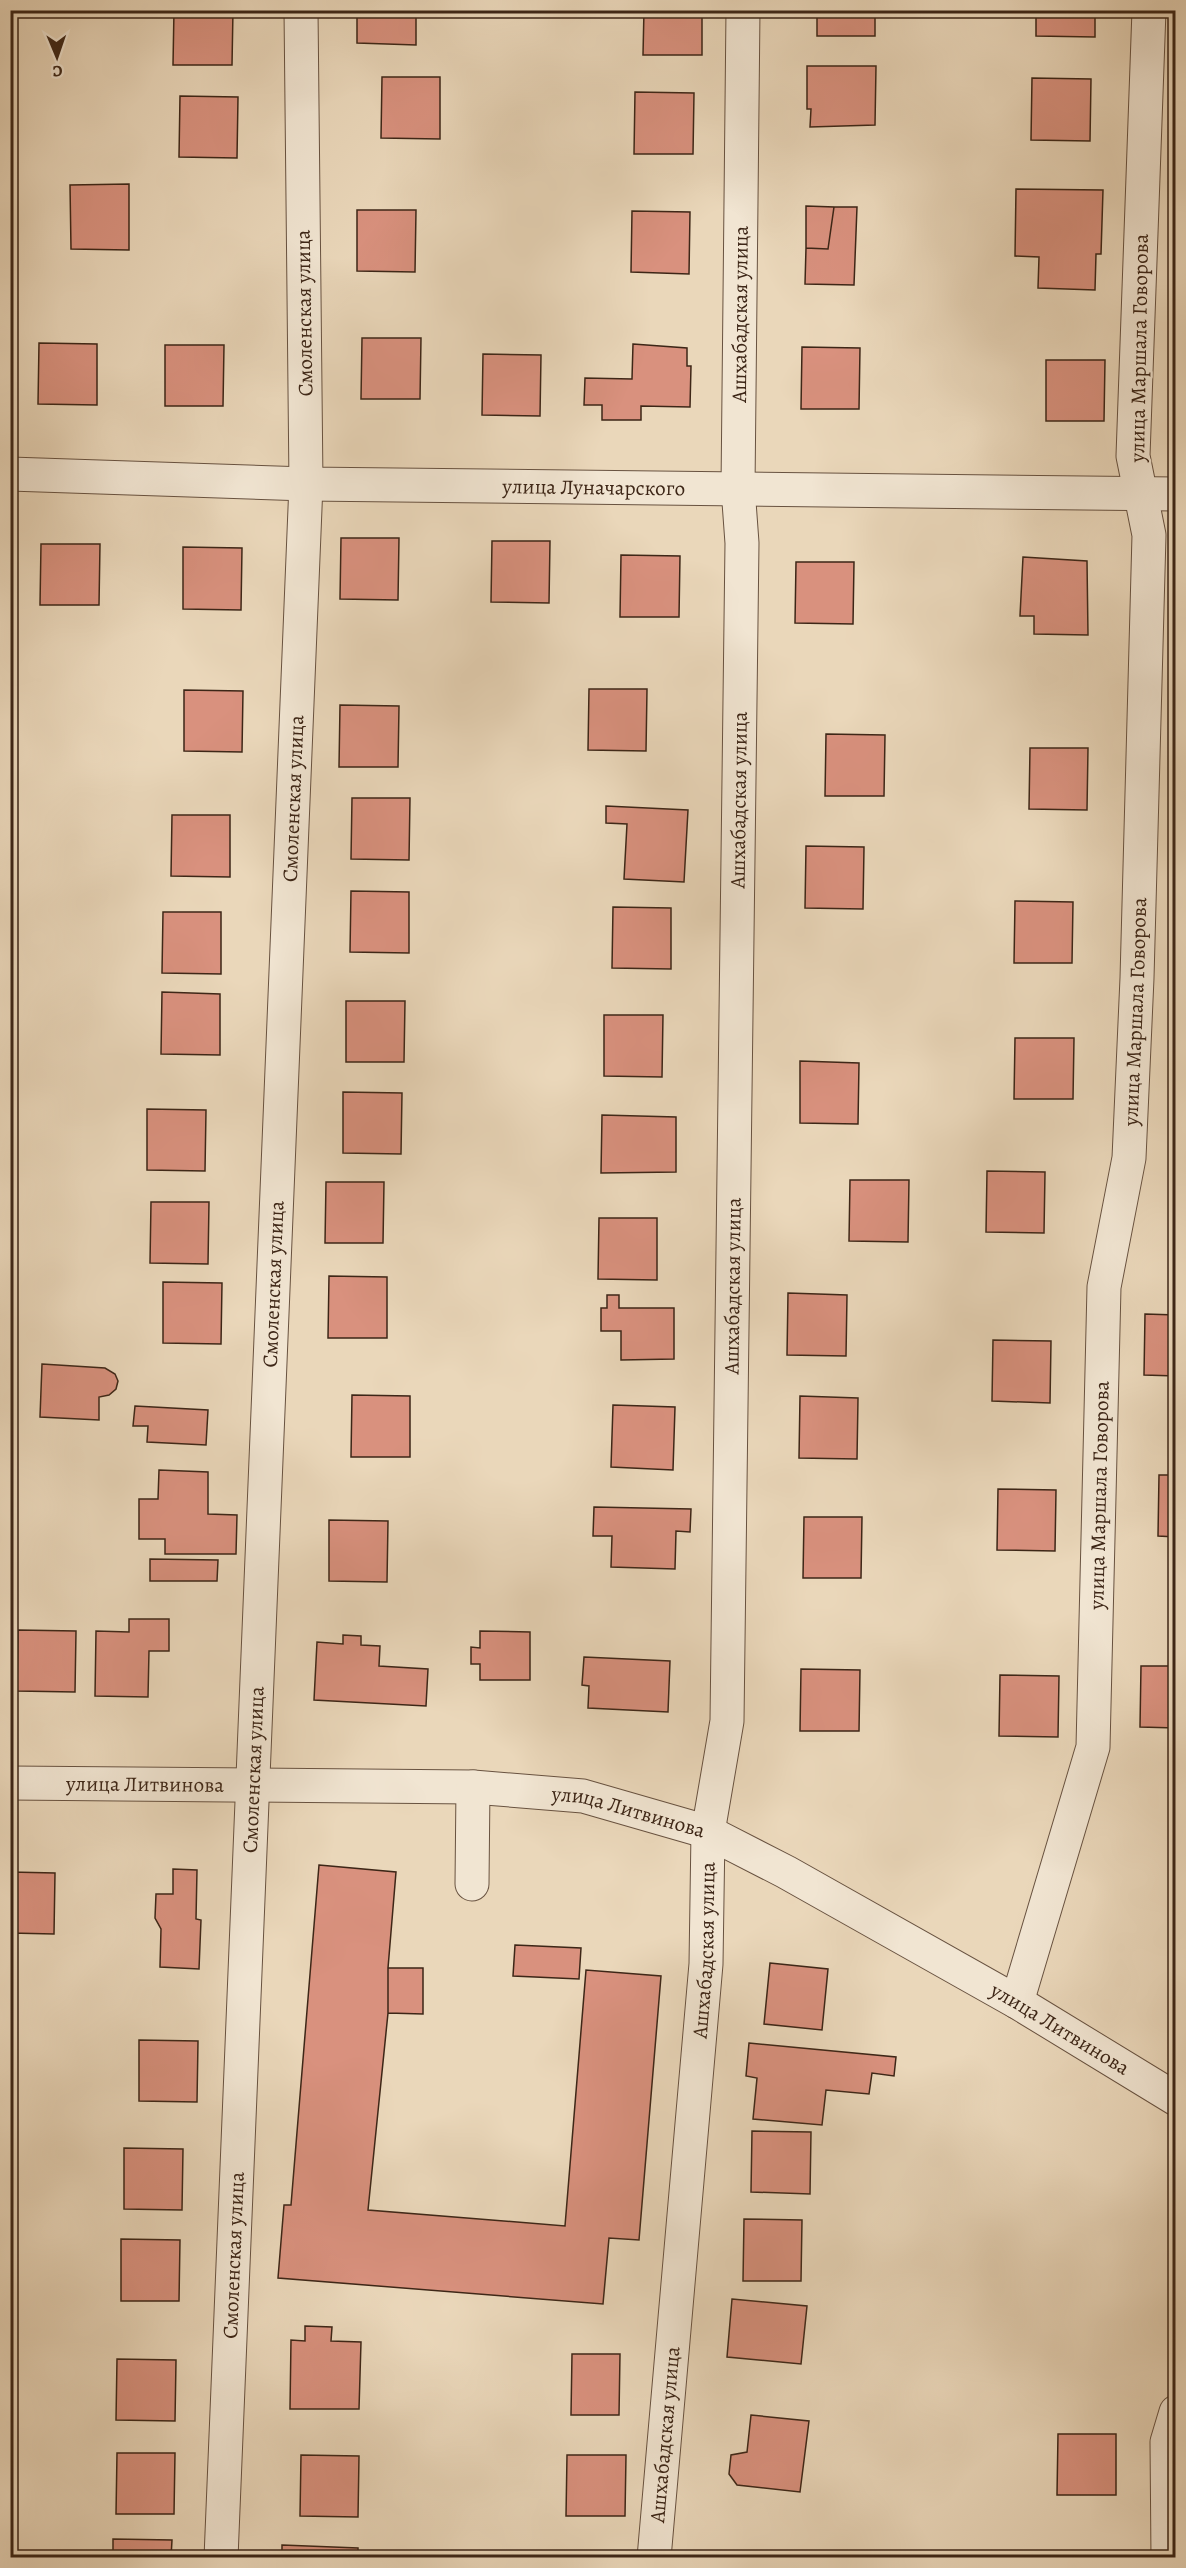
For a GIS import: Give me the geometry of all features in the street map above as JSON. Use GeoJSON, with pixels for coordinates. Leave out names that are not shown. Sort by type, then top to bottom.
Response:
{"type":"FeatureCollection","features":[{"type":"Feature","properties":{"kind":"street","name":"Смоленская улица"},"geometry":{"type":"LineString","coordinates":[[221,2558],[306,484],[301,10]]}},
{"type":"Feature","properties":{"kind":"street","name":"Ашхабадская улица"},"geometry":{"type":"LineString","coordinates":[[654,2558],[706,1964],[708,1832],[727,1721],[742,543],[738,488],[743,10]]}},
{"type":"Feature","properties":{"kind":"street","name":"улица Маршала Говорова"},"geometry":{"type":"LineString","coordinates":[[1017,2002],[1093,1747],[1104,1287],[1129,1158],[1137,978],[1149,535],[1133,456],[1149,10]]}},
{"type":"Feature","properties":{"kind":"street","name":"улица Луначарского"},"geometry":{"type":"LineString","coordinates":[[10,474],[306,484],[1176,494]]}},
{"type":"Feature","properties":{"kind":"street","name":"улица Литвинова"},"geometry":{"type":"LineString","coordinates":[[10,1783],[473,1787],[584,1796],[708,1832],[796,1878],[1017,2002],[1176,2099]]}},
{"type":"Feature","properties":{"kind":"street"},"geometry":{"type":"LineString","coordinates":[[472,1884],[473,1787]]}},
{"type":"Feature","properties":{"kind":"street"},"geometry":{"type":"LineString","coordinates":[[1168,2558],[1167,2442],[1176,2412]]}},
{"type":"Feature","properties":{"kind":"building"},"geometry":{"type":"Polygon","coordinates":[[[174,10],[233,10],[232,65],[173,65],[174,10]]]}},
{"type":"Feature","properties":{"kind":"building"},"geometry":{"type":"Polygon","coordinates":[[[357,10],[416,10],[416,45],[357,43],[357,10]]]}},
{"type":"Feature","properties":{"kind":"building"},"geometry":{"type":"Polygon","coordinates":[[[644,10],[702,10],[702,55],[643,55],[644,10]]]}},
{"type":"Feature","properties":{"kind":"building"},"geometry":{"type":"Polygon","coordinates":[[[817,10],[875,10],[875,36],[817,36],[817,10]]]}},
{"type":"Feature","properties":{"kind":"building"},"geometry":{"type":"Polygon","coordinates":[[[1036,10],[1095,10],[1095,37],[1036,36],[1036,10]]]}},
{"type":"Feature","properties":{"kind":"building"},"geometry":{"type":"Polygon","coordinates":[[[807,66],[876,66],[875,125],[810,127],[811,109],[807,109],[807,66]]]}},
{"type":"Feature","properties":{"kind":"building"},"geometry":{"type":"Polygon","coordinates":[[[382,77],[440,77],[440,139],[381,138],[382,77]]]}},
{"type":"Feature","properties":{"kind":"building"},"geometry":{"type":"Polygon","coordinates":[[[1032,78],[1091,79],[1090,141],[1031,140],[1032,78]]]}},
{"type":"Feature","properties":{"kind":"building"},"geometry":{"type":"Polygon","coordinates":[[[635,92],[694,93],[693,154],[634,154],[635,92]]]}},
{"type":"Feature","properties":{"kind":"building"},"geometry":{"type":"Polygon","coordinates":[[[180,96],[238,97],[237,158],[179,157],[180,96]]]}},
{"type":"Feature","properties":{"kind":"building"},"geometry":{"type":"Polygon","coordinates":[[[129,184],[129,250],[71,249],[70,185],[129,184]]]}},
{"type":"Feature","properties":{"kind":"building"},"geometry":{"type":"Polygon","coordinates":[[[1016,189],[1103,190],[1101,254],[1096,254],[1095,290],[1038,288],[1039,257],[1015,256],[1016,189]]]}},
{"type":"Feature","properties":{"kind":"building"},"geometry":{"type":"Polygon","coordinates":[[[806,206],[834,207],[828,249],[806,248],[806,206]]]}},
{"type":"Feature","properties":{"kind":"building"},"geometry":{"type":"Polygon","coordinates":[[[834,207],[857,207],[854,285],[805,284],[806,248],[828,249],[834,207]]]}},
{"type":"Feature","properties":{"kind":"building"},"geometry":{"type":"Polygon","coordinates":[[[357,210],[416,210],[415,272],[357,271],[357,210]]]}},
{"type":"Feature","properties":{"kind":"building"},"geometry":{"type":"Polygon","coordinates":[[[632,211],[690,212],[689,274],[631,272],[632,211]]]}},
{"type":"Feature","properties":{"kind":"building"},"geometry":{"type":"Polygon","coordinates":[[[362,338],[421,338],[420,399],[361,399],[362,338]]]}},
{"type":"Feature","properties":{"kind":"building"},"geometry":{"type":"Polygon","coordinates":[[[39,343],[97,344],[97,405],[38,404],[39,343]]]}},
{"type":"Feature","properties":{"kind":"building"},"geometry":{"type":"Polygon","coordinates":[[[633,344],[687,348],[687,366],[691,366],[690,407],[641,406],[641,420],[602,420],[602,405],[584,405],[585,378],[632,379],[633,344]]]}},
{"type":"Feature","properties":{"kind":"building"},"geometry":{"type":"Polygon","coordinates":[[[165,345],[224,345],[223,406],[165,406],[165,345]]]}},
{"type":"Feature","properties":{"kind":"building"},"geometry":{"type":"Polygon","coordinates":[[[802,347],[860,348],[859,409],[801,409],[802,347]]]}},
{"type":"Feature","properties":{"kind":"building"},"geometry":{"type":"Polygon","coordinates":[[[483,354],[541,355],[540,416],[482,415],[483,354]]]}},
{"type":"Feature","properties":{"kind":"building"},"geometry":{"type":"Polygon","coordinates":[[[1046,360],[1105,360],[1104,421],[1046,421],[1046,360]]]}},
{"type":"Feature","properties":{"kind":"building"},"geometry":{"type":"Polygon","coordinates":[[[341,538],[399,538],[398,600],[340,599],[341,538]]]}},
{"type":"Feature","properties":{"kind":"building"},"geometry":{"type":"Polygon","coordinates":[[[492,541],[550,541],[549,603],[491,602],[492,541]]]}},
{"type":"Feature","properties":{"kind":"building"},"geometry":{"type":"Polygon","coordinates":[[[41,544],[100,544],[99,605],[40,605],[41,544]]]}},
{"type":"Feature","properties":{"kind":"building"},"geometry":{"type":"Polygon","coordinates":[[[183,547],[242,548],[241,610],[183,609],[183,547]]]}},
{"type":"Feature","properties":{"kind":"building"},"geometry":{"type":"Polygon","coordinates":[[[621,555],[680,556],[679,617],[620,617],[621,555]]]}},
{"type":"Feature","properties":{"kind":"building"},"geometry":{"type":"Polygon","coordinates":[[[1023,557],[1087,561],[1088,635],[1034,634],[1034,616],[1020,616],[1023,557]]]}},
{"type":"Feature","properties":{"kind":"building"},"geometry":{"type":"Polygon","coordinates":[[[796,562],[854,562],[853,624],[795,623],[796,562]]]}},
{"type":"Feature","properties":{"kind":"building"},"geometry":{"type":"Polygon","coordinates":[[[589,689],[647,689],[646,751],[588,750],[589,689]]]}},
{"type":"Feature","properties":{"kind":"building"},"geometry":{"type":"Polygon","coordinates":[[[184,690],[243,691],[242,752],[184,751],[184,690]]]}},
{"type":"Feature","properties":{"kind":"building"},"geometry":{"type":"Polygon","coordinates":[[[340,705],[399,706],[398,767],[339,767],[340,705]]]}},
{"type":"Feature","properties":{"kind":"building"},"geometry":{"type":"Polygon","coordinates":[[[826,734],[885,735],[884,796],[825,796],[826,734]]]}},
{"type":"Feature","properties":{"kind":"building"},"geometry":{"type":"Polygon","coordinates":[[[1030,748],[1088,748],[1087,810],[1029,809],[1030,748]]]}},
{"type":"Feature","properties":{"kind":"building"},"geometry":{"type":"Polygon","coordinates":[[[352,798],[410,798],[409,860],[351,859],[352,798]]]}},
{"type":"Feature","properties":{"kind":"building"},"geometry":{"type":"Polygon","coordinates":[[[606,806],[688,810],[684,882],[624,879],[627,824],[606,823],[606,806]]]}},
{"type":"Feature","properties":{"kind":"building"},"geometry":{"type":"Polygon","coordinates":[[[172,815],[230,815],[230,877],[171,876],[172,815]]]}},
{"type":"Feature","properties":{"kind":"building"},"geometry":{"type":"Polygon","coordinates":[[[806,846],[864,847],[863,909],[805,908],[806,846]]]}},
{"type":"Feature","properties":{"kind":"building"},"geometry":{"type":"Polygon","coordinates":[[[351,891],[409,892],[409,953],[350,952],[351,891]]]}},
{"type":"Feature","properties":{"kind":"building"},"geometry":{"type":"Polygon","coordinates":[[[1015,901],[1073,902],[1072,963],[1014,963],[1015,901]]]}},
{"type":"Feature","properties":{"kind":"building"},"geometry":{"type":"Polygon","coordinates":[[[613,907],[671,908],[671,969],[612,968],[613,907]]]}},
{"type":"Feature","properties":{"kind":"building"},"geometry":{"type":"Polygon","coordinates":[[[163,912],[221,912],[221,974],[162,973],[163,912]]]}},
{"type":"Feature","properties":{"kind":"building"},"geometry":{"type":"Polygon","coordinates":[[[162,992],[220,994],[220,1055],[161,1054],[162,992]]]}},
{"type":"Feature","properties":{"kind":"building"},"geometry":{"type":"Polygon","coordinates":[[[346,1001],[405,1001],[404,1062],[346,1062],[346,1001]]]}},
{"type":"Feature","properties":{"kind":"building"},"geometry":{"type":"Polygon","coordinates":[[[604,1015],[663,1015],[662,1077],[604,1076],[604,1015]]]}},
{"type":"Feature","properties":{"kind":"building"},"geometry":{"type":"Polygon","coordinates":[[[1015,1038],[1074,1038],[1073,1099],[1014,1099],[1015,1038]]]}},
{"type":"Feature","properties":{"kind":"building"},"geometry":{"type":"Polygon","coordinates":[[[800,1061],[859,1063],[858,1124],[800,1123],[800,1061]]]}},
{"type":"Feature","properties":{"kind":"building"},"geometry":{"type":"Polygon","coordinates":[[[343,1092],[402,1093],[401,1154],[343,1153],[343,1092]]]}},
{"type":"Feature","properties":{"kind":"building"},"geometry":{"type":"Polygon","coordinates":[[[147,1109],[206,1110],[205,1171],[147,1170],[147,1109]]]}},
{"type":"Feature","properties":{"kind":"building"},"geometry":{"type":"Polygon","coordinates":[[[602,1115],[676,1117],[676,1172],[601,1173],[602,1115]]]}},
{"type":"Feature","properties":{"kind":"building"},"geometry":{"type":"Polygon","coordinates":[[[987,1171],[1045,1172],[1044,1233],[986,1232],[987,1171]]]}},
{"type":"Feature","properties":{"kind":"building"},"geometry":{"type":"Polygon","coordinates":[[[850,1180],[909,1180],[908,1242],[849,1241],[850,1180]]]}},
{"type":"Feature","properties":{"kind":"building"},"geometry":{"type":"Polygon","coordinates":[[[326,1182],[384,1182],[383,1243],[325,1243],[326,1182]]]}},
{"type":"Feature","properties":{"kind":"building"},"geometry":{"type":"Polygon","coordinates":[[[151,1202],[209,1202],[208,1264],[150,1263],[151,1202]]]}},
{"type":"Feature","properties":{"kind":"building"},"geometry":{"type":"Polygon","coordinates":[[[599,1218],[657,1218],[657,1280],[598,1279],[599,1218]]]}},
{"type":"Feature","properties":{"kind":"building"},"geometry":{"type":"Polygon","coordinates":[[[329,1276],[387,1277],[387,1338],[328,1338],[329,1276]]]}},
{"type":"Feature","properties":{"kind":"building"},"geometry":{"type":"Polygon","coordinates":[[[163,1282],[222,1283],[221,1344],[163,1343],[163,1282]]]}},
{"type":"Feature","properties":{"kind":"building"},"geometry":{"type":"Polygon","coordinates":[[[788,1293],[847,1295],[846,1356],[787,1355],[788,1293]]]}},
{"type":"Feature","properties":{"kind":"building"},"geometry":{"type":"Polygon","coordinates":[[[607,1295],[619,1295],[619,1308],[674,1308],[674,1359],[621,1360],[621,1331],[601,1331],[601,1308],[607,1308],[607,1295]]]}},
{"type":"Feature","properties":{"kind":"building"},"geometry":{"type":"Polygon","coordinates":[[[1145,1314],[1176,1315],[1176,1376],[1144,1375],[1145,1314]]]}},
{"type":"Feature","properties":{"kind":"building"},"geometry":{"type":"Polygon","coordinates":[[[993,1340],[1051,1341],[1050,1403],[992,1401],[993,1340]]]}},
{"type":"Feature","properties":{"kind":"building"},"geometry":{"type":"Polygon","coordinates":[[[42,1364],[105,1368],[115,1374],[118,1381],[116,1389],[109,1395],[99,1397],[99,1420],[40,1417],[42,1364]]]}},
{"type":"Feature","properties":{"kind":"building"},"geometry":{"type":"Polygon","coordinates":[[[352,1395],[410,1396],[410,1457],[351,1457],[352,1395]]]}},
{"type":"Feature","properties":{"kind":"building"},"geometry":{"type":"Polygon","coordinates":[[[800,1396],[858,1398],[857,1459],[799,1458],[800,1396]]]}},
{"type":"Feature","properties":{"kind":"building"},"geometry":{"type":"Polygon","coordinates":[[[613,1405],[675,1407],[673,1470],[611,1467],[613,1405]]]}},
{"type":"Feature","properties":{"kind":"building"},"geometry":{"type":"Polygon","coordinates":[[[135,1406],[208,1410],[206,1445],[147,1442],[148,1426],[133,1426],[135,1406]]]}},
{"type":"Feature","properties":{"kind":"building"},"geometry":{"type":"Polygon","coordinates":[[[159,1470],[208,1472],[208,1514],[237,1515],[236,1554],[165,1554],[165,1539],[139,1539],[139,1499],[158,1499],[159,1470]]]}},
{"type":"Feature","properties":{"kind":"building"},"geometry":{"type":"Polygon","coordinates":[[[1159,1475],[1176,1475],[1176,1537],[1158,1536],[1159,1475]]]}},
{"type":"Feature","properties":{"kind":"building"},"geometry":{"type":"Polygon","coordinates":[[[998,1489],[1056,1490],[1055,1551],[997,1550],[998,1489]]]}},
{"type":"Feature","properties":{"kind":"building"},"geometry":{"type":"Polygon","coordinates":[[[594,1507],[691,1509],[690,1532],[676,1531],[675,1569],[611,1567],[612,1536],[593,1536],[594,1507]]]}},
{"type":"Feature","properties":{"kind":"building"},"geometry":{"type":"Polygon","coordinates":[[[804,1517],[862,1517],[861,1578],[803,1578],[804,1517]]]}},
{"type":"Feature","properties":{"kind":"building"},"geometry":{"type":"Polygon","coordinates":[[[329,1520],[388,1521],[387,1582],[329,1581],[329,1520]]]}},
{"type":"Feature","properties":{"kind":"building"},"geometry":{"type":"Polygon","coordinates":[[[150,1559],[218,1560],[217,1581],[150,1581],[150,1559]]]}},
{"type":"Feature","properties":{"kind":"building"},"geometry":{"type":"Polygon","coordinates":[[[129,1619],[169,1619],[169,1651],[149,1651],[148,1697],[95,1696],[96,1631],[129,1632],[129,1619]]]}},
{"type":"Feature","properties":{"kind":"building"},"geometry":{"type":"Polygon","coordinates":[[[18,1630],[76,1631],[75,1692],[17,1691],[18,1630]]]}},
{"type":"Feature","properties":{"kind":"building"},"geometry":{"type":"Polygon","coordinates":[[[480,1631],[530,1632],[530,1680],[480,1680],[480,1664],[471,1664],[471,1647],[480,1648],[480,1631]]]}},
{"type":"Feature","properties":{"kind":"building"},"geometry":{"type":"Polygon","coordinates":[[[343,1635],[361,1636],[361,1645],[380,1646],[379,1666],[428,1669],[426,1706],[314,1700],[317,1642],[343,1644],[343,1635]]]}},
{"type":"Feature","properties":{"kind":"building"},"geometry":{"type":"Polygon","coordinates":[[[584,1657],[670,1661],[668,1712],[588,1708],[589,1686],[582,1685],[584,1657]]]}},
{"type":"Feature","properties":{"kind":"building"},"geometry":{"type":"Polygon","coordinates":[[[1141,1666],[1176,1666],[1176,1728],[1140,1727],[1141,1666]]]}},
{"type":"Feature","properties":{"kind":"building"},"geometry":{"type":"Polygon","coordinates":[[[801,1669],[860,1670],[859,1731],[800,1731],[801,1669]]]}},
{"type":"Feature","properties":{"kind":"building"},"geometry":{"type":"Polygon","coordinates":[[[1000,1675],[1059,1676],[1058,1737],[999,1736],[1000,1675]]]}},
{"type":"Feature","properties":{"kind":"building"},"geometry":{"type":"Polygon","coordinates":[[[319,1865],[396,1872],[388,1968],[388,2013],[368,2210],[565,2226],[586,1970],[661,1976],[639,2240],[609,2238],[603,2304],[278,2278],[284,2205],[291,2205],[319,1865]]]}},
{"type":"Feature","properties":{"kind":"building"},"geometry":{"type":"Polygon","coordinates":[[[173,1869],[197,1870],[196,1919],[201,1920],[199,1969],[160,1967],[161,1929],[155,1918],[156,1894],[173,1894],[173,1869]]]}},
{"type":"Feature","properties":{"kind":"building"},"geometry":{"type":"Polygon","coordinates":[[[10,1872],[55,1873],[54,1934],[10,1933],[10,1872]]]}},
{"type":"Feature","properties":{"kind":"building"},"geometry":{"type":"Polygon","coordinates":[[[515,1945],[581,1948],[579,1979],[513,1976],[515,1945]]]}},
{"type":"Feature","properties":{"kind":"building"},"geometry":{"type":"Polygon","coordinates":[[[770,1963],[828,1969],[822,2030],[764,2024],[770,1963]]]}},
{"type":"Feature","properties":{"kind":"building"},"geometry":{"type":"Polygon","coordinates":[[[388,1968],[423,1968],[423,2014],[388,2013],[388,1968]]]}},
{"type":"Feature","properties":{"kind":"building"},"geometry":{"type":"Polygon","coordinates":[[[139,2040],[198,2041],[197,2102],[139,2101],[139,2040]]]}},
{"type":"Feature","properties":{"kind":"building"},"geometry":{"type":"Polygon","coordinates":[[[749,2043],[896,2057],[894,2076],[872,2073],[869,2094],[826,2090],[822,2125],[753,2119],[757,2078],[746,2076],[749,2043]]]}},
{"type":"Feature","properties":{"kind":"building"},"geometry":{"type":"Polygon","coordinates":[[[752,2131],[811,2132],[810,2194],[751,2192],[752,2131]]]}},
{"type":"Feature","properties":{"kind":"building"},"geometry":{"type":"Polygon","coordinates":[[[124,2148],[183,2149],[182,2210],[124,2209],[124,2148]]]}},
{"type":"Feature","properties":{"kind":"building"},"geometry":{"type":"Polygon","coordinates":[[[744,2219],[802,2220],[801,2281],[743,2281],[744,2219]]]}},
{"type":"Feature","properties":{"kind":"building"},"geometry":{"type":"Polygon","coordinates":[[[121,2239],[180,2240],[179,2301],[121,2301],[121,2239]]]}},
{"type":"Feature","properties":{"kind":"building"},"geometry":{"type":"Polygon","coordinates":[[[732,2299],[807,2306],[801,2364],[727,2357],[732,2299]]]}},
{"type":"Feature","properties":{"kind":"building"},"geometry":{"type":"Polygon","coordinates":[[[305,2326],[332,2327],[331,2341],[361,2342],[359,2409],[290,2409],[291,2340],[305,2341],[305,2326]]]}},
{"type":"Feature","properties":{"kind":"building"},"geometry":{"type":"Polygon","coordinates":[[[572,2354],[620,2354],[619,2415],[571,2415],[572,2354]]]}},
{"type":"Feature","properties":{"kind":"building"},"geometry":{"type":"Polygon","coordinates":[[[117,2359],[176,2360],[175,2421],[116,2420],[117,2359]]]}},
{"type":"Feature","properties":{"kind":"building"},"geometry":{"type":"Polygon","coordinates":[[[751,2415],[809,2421],[800,2492],[737,2485],[729,2474],[731,2455],[747,2452],[751,2415]]]}},
{"type":"Feature","properties":{"kind":"building"},"geometry":{"type":"Polygon","coordinates":[[[1058,2434],[1116,2434],[1116,2495],[1057,2495],[1058,2434]]]}},
{"type":"Feature","properties":{"kind":"building"},"geometry":{"type":"Polygon","coordinates":[[[117,2453],[175,2453],[174,2514],[116,2514],[117,2453]]]}},
{"type":"Feature","properties":{"kind":"building"},"geometry":{"type":"Polygon","coordinates":[[[301,2455],[359,2456],[358,2517],[300,2516],[301,2455]]]}},
{"type":"Feature","properties":{"kind":"building"},"geometry":{"type":"Polygon","coordinates":[[[567,2455],[626,2455],[625,2516],[566,2516],[567,2455]]]}},
{"type":"Feature","properties":{"kind":"building"},"geometry":{"type":"Polygon","coordinates":[[[113,2539],[172,2540],[171,2558],[113,2558],[113,2539]]]}},
{"type":"Feature","properties":{"kind":"building"},"geometry":{"type":"Polygon","coordinates":[[[282,2545],[358,2548],[358,2558],[282,2558],[282,2545]]]}}]}
